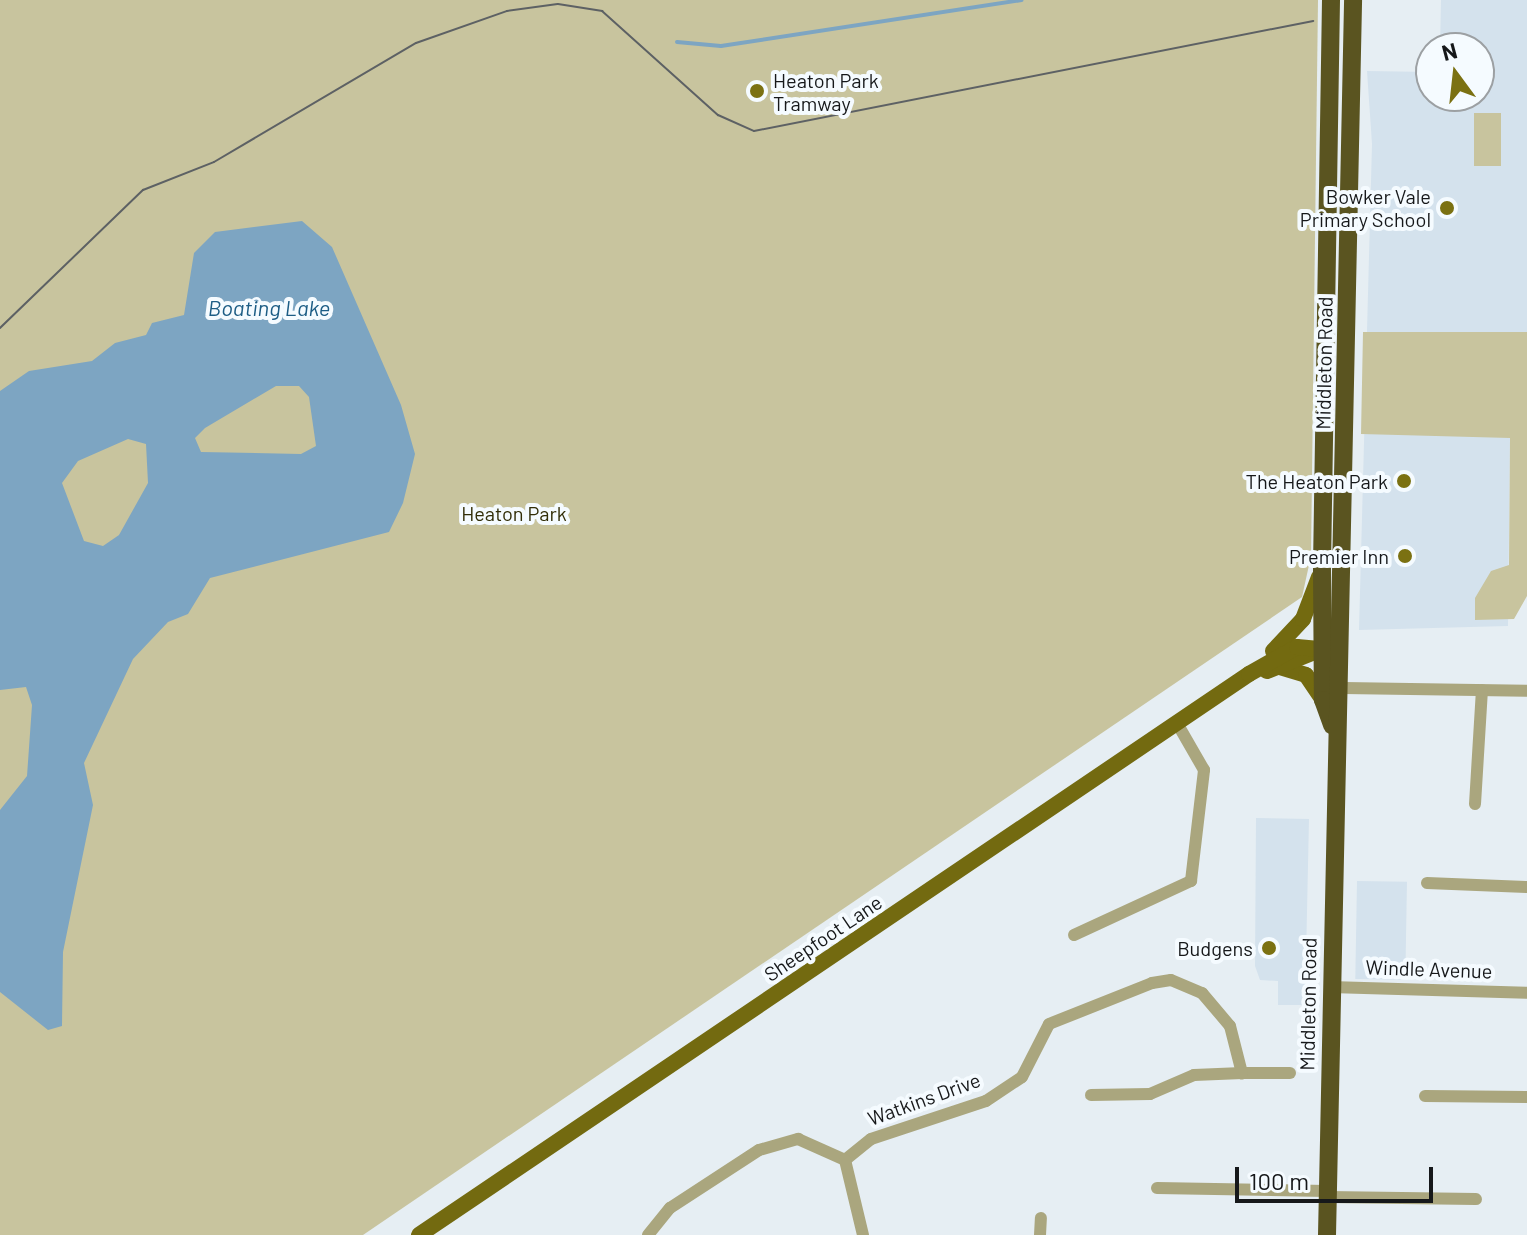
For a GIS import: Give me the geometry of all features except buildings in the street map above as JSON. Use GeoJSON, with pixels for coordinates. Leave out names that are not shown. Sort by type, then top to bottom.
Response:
{"type":"FeatureCollection","features":[{"type":"Feature","properties":{"kind":"highway","name":"Middleton Road"},"geometry":{"type":"LineString","coordinates":[[1331,0],[1322,649],[1323,700],[1332,725]]}},
{"type":"Feature","properties":{"kind":"highway","name":"Middleton Road"},"geometry":{"type":"LineString","coordinates":[[1327,1235],[1332,725],[1344,688],[1341,586],[1353,0]]}},
{"type":"Feature","properties":{"kind":"highway"},"geometry":{"type":"LineString","coordinates":[[1323,456],[1344,436]]}},
{"type":"Feature","properties":{"kind":"highway"},"geometry":{"type":"LineString","coordinates":[[1341,586],[1332,637],[1322,649],[1344,668]]}},
{"type":"Feature","properties":{"kind":"main road","name":"Sheepfoot Lane"},"geometry":{"type":"LineString","coordinates":[[1249,674],[1295,631],[1322,569]]}},
{"type":"Feature","properties":{"kind":"main road","name":"Sheepfoot Lane"},"geometry":{"type":"LineString","coordinates":[[419,1235],[1249,674],[1297,647],[1322,649]]}},
{"type":"Feature","properties":{"kind":"main road","name":"Sheepfoot Lane"},"geometry":{"type":"LineString","coordinates":[[1249,674],[1278,667],[1322,649]]}},
{"type":"Feature","properties":{"kind":"main road"},"geometry":{"type":"LineString","coordinates":[[1278,667],[1306,675],[1323,700]]}},
{"type":"Feature","properties":{"kind":"street"},"geometry":{"type":"LineString","coordinates":[[1344,688],[1527,691]]}},
{"type":"Feature","properties":{"kind":"street"},"geometry":{"type":"LineString","coordinates":[[1475,804],[1482,690]]}},
{"type":"Feature","properties":{"kind":"street"},"geometry":{"type":"LineString","coordinates":[[1074,935],[1191,881],[1204,770],[1177,723]]}},
{"type":"Feature","properties":{"kind":"street"},"geometry":{"type":"LineString","coordinates":[[1427,883],[1527,887]]}},
{"type":"Feature","properties":{"kind":"street","name":"Watkins Drive"},"geometry":{"type":"LineString","coordinates":[[845,1160],[871,1139],[986,1101],[1022,1077],[1049,1024],[1152,983],[1188,985],[1213,1002],[1234,1036],[1242,1073]]}},
{"type":"Feature","properties":{"kind":"street","name":"Windle Avenue"},"geometry":{"type":"LineString","coordinates":[[1330,987],[1527,993]]}},
{"type":"Feature","properties":{"kind":"street"},"geometry":{"type":"LineString","coordinates":[[1091,1095],[1150,1094],[1194,1075],[1290,1073]]}},
{"type":"Feature","properties":{"kind":"street"},"geometry":{"type":"LineString","coordinates":[[1425,1096],[1527,1097]]}},
{"type":"Feature","properties":{"kind":"street"},"geometry":{"type":"LineString","coordinates":[[648,1235],[670,1208],[782,1140],[811,1140],[845,1160],[863,1235]]}},
{"type":"Feature","properties":{"kind":"street"},"geometry":{"type":"LineString","coordinates":[[1157,1188],[1476,1199]]}},
{"type":"Feature","properties":{"kind":"street"},"geometry":{"type":"LineString","coordinates":[[1040,1235],[1041,1218]]}},
{"type":"Feature","properties":{"kind":"shaded area","name":"Bowker Vale Primary School"},"geometry":{"type":"Polygon","coordinates":[[[1441,0],[1527,0],[1527,435],[1510,438],[1508,626],[1359,630],[1372,144],[1367,71],[1415,72],[1415,112],[1495,112],[1495,32],[1440,32],[1441,0]]]}},
{"type":"Feature","properties":{"kind":"shaded area"},"geometry":{"type":"Polygon","coordinates":[[[1256,818],[1309,819],[1305,1005],[1278,1005],[1278,981],[1260,980],[1255,966],[1256,818]]]}},
{"type":"Feature","properties":{"kind":"shaded area"},"geometry":{"type":"Polygon","coordinates":[[[1357,881],[1407,882],[1405,980],[1355,979],[1357,881]]]}},
{"type":"Feature","properties":{"kind":"green space","name":"Heaton Park"},"geometry":{"type":"Polygon","coordinates":[[[0,0],[1318,0],[1311,556],[1302,597],[363,1235],[0,1235],[0,0]]]}},
{"type":"Feature","properties":{"kind":"green space"},"geometry":{"type":"Polygon","coordinates":[[[1474,113],[1501,113],[1501,166],[1474,166],[1474,113]]]}},
{"type":"Feature","properties":{"kind":"green space"},"geometry":{"type":"Polygon","coordinates":[[[1363,332],[1527,332],[1527,596],[1514,619],[1475,620],[1475,598],[1491,571],[1509,565],[1510,438],[1361,434],[1363,332]]]}},
{"type":"Feature","properties":{"kind":"water","name":"Boating Lake"},"geometry":{"type":"Polygon","coordinates":[[[302,221],[332,247],[401,405],[415,454],[403,503],[389,532],[210,578],[188,614],[168,622],[133,659],[84,763],[93,805],[63,952],[62,1026],[48,1030],[0,992],[0,810],[27,776],[32,705],[26,687],[0,690],[0,391],[29,371],[92,361],[115,343],[146,335],[152,323],[184,315],[194,253],[215,232],[302,221]],[[276,386],[205,428],[195,438],[201,452],[301,454],[316,446],[309,397],[299,386],[276,386]],[[128,439],[78,461],[62,483],[84,541],[103,546],[119,535],[148,483],[146,444],[128,439]]]}},
{"type":"Feature","properties":{"kind":"waterway"},"geometry":{"type":"LineString","coordinates":[[677,42],[721,46],[1021,0]]}},
{"type":"Feature","properties":{"kind":"tram line"},"geometry":{"type":"LineString","coordinates":[[0,328],[143,190],[214,162],[416,43],[507,11],[558,4],[602,11],[718,115],[754,131],[1313,21]]}},
{"type":"Feature","properties":{"kind":"place","name":"Heaton Park Tramway"},"geometry":{"type":"Point","coordinates":[757,91]}},
{"type":"Feature","properties":{"kind":"place","name":"Bowker Vale Primary School"},"geometry":{"type":"Point","coordinates":[1447,208]}},
{"type":"Feature","properties":{"kind":"place","name":"The Heaton Park"},"geometry":{"type":"Point","coordinates":[1404,481]}},
{"type":"Feature","properties":{"kind":"place","name":"Premier Inn"},"geometry":{"type":"Point","coordinates":[1405,556]}},
{"type":"Feature","properties":{"kind":"place","name":"Budgens"},"geometry":{"type":"Point","coordinates":[1269,948]}}]}
